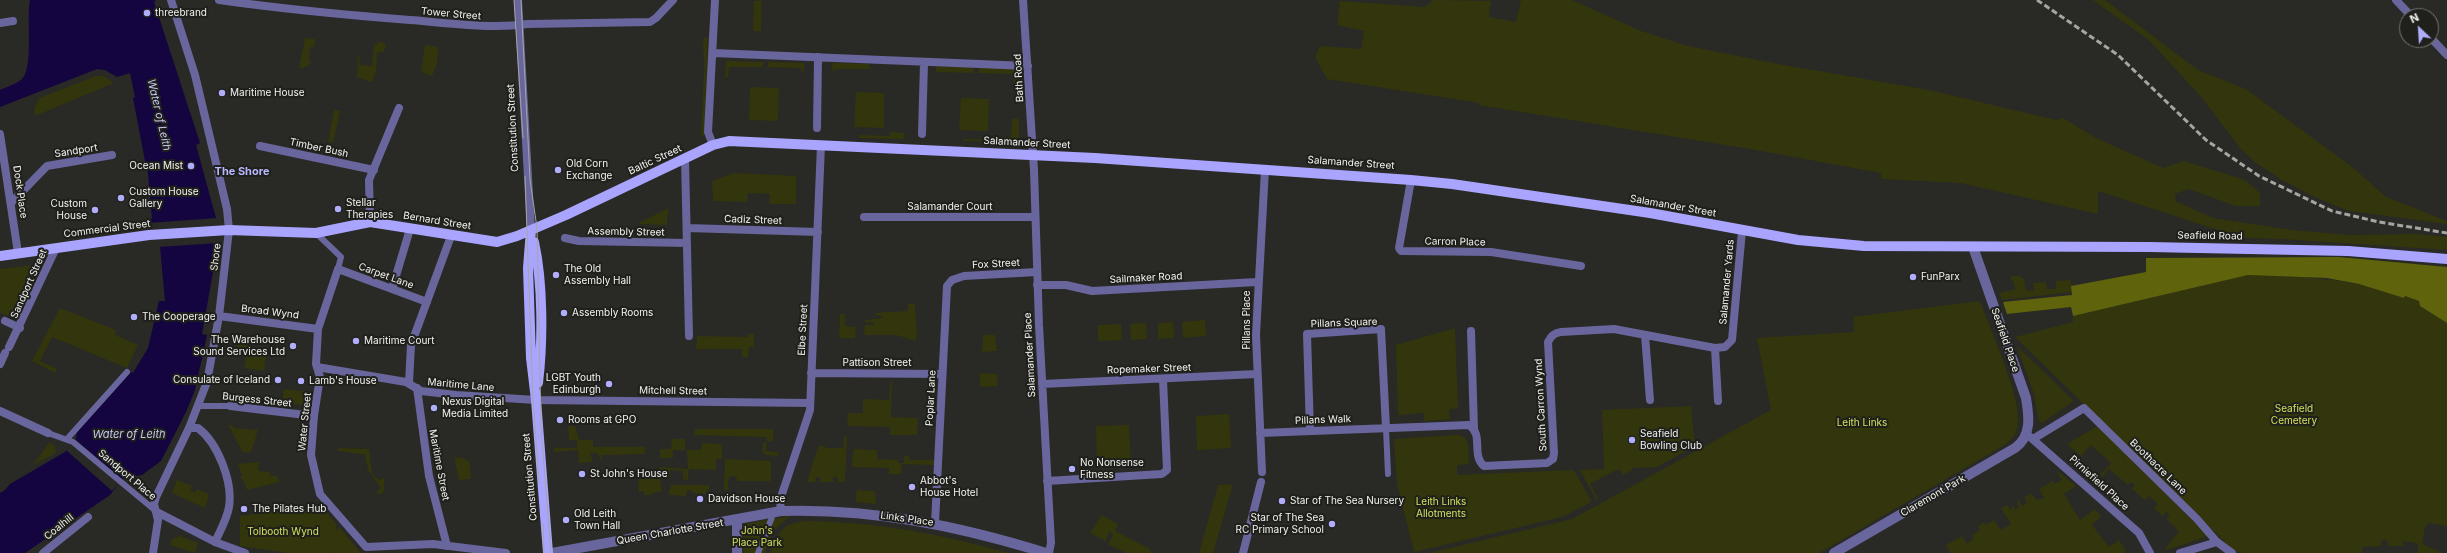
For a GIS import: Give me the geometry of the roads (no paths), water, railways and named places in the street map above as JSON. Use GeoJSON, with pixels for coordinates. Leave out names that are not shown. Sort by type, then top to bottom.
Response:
{"type":"FeatureCollection","features":[{"type":"Feature","properties":{"kind":"main road","name":"Baltic Street"},"geometry":{"type":"LineString","coordinates":[[531,230],[718,144]]}},
{"type":"Feature","properties":{"kind":"main road","name":"Salamander Street"},"geometry":{"type":"LineString","coordinates":[[718,144],[821,145],[1265,168],[1452,184],[1650,213],[1742,231],[1864,246],[1973,247]]}},
{"type":"Feature","properties":{"kind":"main road","name":"Bernard Street"},"geometry":{"type":"LineString","coordinates":[[218,230],[316,233],[370,222],[496,242],[531,230]]}},
{"type":"Feature","properties":{"kind":"main road","name":"Commercial Street"},"geometry":{"type":"LineString","coordinates":[[0,256],[149,235],[218,230]]}},
{"type":"Feature","properties":{"kind":"main road","name":"Constitution Street"},"geometry":{"type":"LineString","coordinates":[[531,230],[538,266],[541,354],[536,400],[548,553]]}},
{"type":"Feature","properties":{"kind":"main road","name":"Seafield Road"},"geometry":{"type":"LineString","coordinates":[[1973,247],[2098,246],[2348,251],[2447,259]]}},
{"type":"Feature","properties":{"kind":"street","name":"Shore"},"geometry":{"type":"LineString","coordinates":[[153,553],[158,520],[154,504],[189,428],[211,367],[219,316],[229,230],[219,176],[195,75],[171,0]]}},
{"type":"Feature","properties":{"kind":"street","name":"Tower Street"},"geometry":{"type":"LineString","coordinates":[[219,0],[283,9],[487,26],[650,22],[656,18],[673,0]]}},
{"type":"Feature","properties":{"kind":"street","name":"Constitution Street"},"geometry":{"type":"LineString","coordinates":[[518,0],[531,230]]}},
{"type":"Feature","properties":{"kind":"street"},"geometry":{"type":"LineString","coordinates":[[715,0],[708,132],[718,144]]}},
{"type":"Feature","properties":{"kind":"street","name":"Bath Road"},"geometry":{"type":"LineString","coordinates":[[1023,0],[1033,155]]}},
{"type":"Feature","properties":{"kind":"street"},"geometry":{"type":"LineString","coordinates":[[2396,0],[2404,8]]}},
{"type":"Feature","properties":{"kind":"street"},"geometry":{"type":"LineString","coordinates":[[0,23],[13,21]]}},
{"type":"Feature","properties":{"kind":"street"},"geometry":{"type":"LineString","coordinates":[[2439,46],[2447,55]]}},
{"type":"Feature","properties":{"kind":"street"},"geometry":{"type":"LineString","coordinates":[[713,53],[924,63],[1028,66]]}},
{"type":"Feature","properties":{"kind":"street"},"geometry":{"type":"LineString","coordinates":[[817,128],[818,57]]}},
{"type":"Feature","properties":{"kind":"street"},"geometry":{"type":"LineString","coordinates":[[922,134],[924,63]]}},
{"type":"Feature","properties":{"kind":"street"},"geometry":{"type":"LineString","coordinates":[[370,222],[369,180],[399,108]]}},
{"type":"Feature","properties":{"kind":"street","name":"Dock Place"},"geometry":{"type":"LineString","coordinates":[[0,134],[18,253]]}},
{"type":"Feature","properties":{"kind":"street","name":"Elbe Street"},"geometry":{"type":"LineString","coordinates":[[773,513],[780,500],[809,415],[821,145]]}},
{"type":"Feature","properties":{"kind":"street","name":"Timber Bush"},"geometry":{"type":"LineString","coordinates":[[260,146],[374,170]]}},
{"type":"Feature","properties":{"kind":"street","name":"Salamander Place"},"geometry":{"type":"LineString","coordinates":[[1033,155],[1036,217],[1036,272],[1051,543],[1049,553]]}},
{"type":"Feature","properties":{"kind":"street","name":"Sandport"},"geometry":{"type":"LineString","coordinates":[[11,203],[47,166],[112,156]]}},
{"type":"Feature","properties":{"kind":"street"},"geometry":{"type":"LineString","coordinates":[[685,159],[689,336]]}},
{"type":"Feature","properties":{"kind":"street","name":"Pillans Place"},"geometry":{"type":"LineString","coordinates":[[1262,472],[1258,374],[1257,282],[1265,168]]}},
{"type":"Feature","properties":{"kind":"street","name":"Carron Place"},"geometry":{"type":"LineString","coordinates":[[1411,180],[1399,248],[1401,251],[1491,252],[1580,266]]}},
{"type":"Feature","properties":{"kind":"street","name":"Salamander Court"},"geometry":{"type":"LineString","coordinates":[[864,217],[1036,217]]}},
{"type":"Feature","properties":{"kind":"street","name":"Cadiz Street"},"geometry":{"type":"LineString","coordinates":[[687,228],[818,232]]}},
{"type":"Feature","properties":{"kind":"street"},"geometry":{"type":"LineString","coordinates":[[392,289],[410,229]]}},
{"type":"Feature","properties":{"kind":"street","name":"Salamander Yards"},"geometry":{"type":"LineString","coordinates":[[1715,348],[1729,344],[1733,334],[1742,231]]}},
{"type":"Feature","properties":{"kind":"street"},"geometry":{"type":"LineString","coordinates":[[316,233],[341,257],[318,329]]}},
{"type":"Feature","properties":{"kind":"street"},"geometry":{"type":"LineString","coordinates":[[409,383],[411,345],[451,236]]}},
{"type":"Feature","properties":{"kind":"street","name":"Assembly Street"},"geometry":{"type":"LineString","coordinates":[[565,238],[579,241],[687,243]]}},
{"type":"Feature","properties":{"kind":"street","name":"Seafield Place"},"geometry":{"type":"LineString","coordinates":[[1973,247],[2026,398],[2030,436]]}},
{"type":"Feature","properties":{"kind":"street","name":"Sandport Street"},"geometry":{"type":"LineString","coordinates":[[0,364],[20,328],[56,248]]}},
{"type":"Feature","properties":{"kind":"street","name":"Carpet Lane"},"geometry":{"type":"LineString","coordinates":[[338,269],[427,302]]}},
{"type":"Feature","properties":{"kind":"street","name":"Fox Street"},"geometry":{"type":"LineString","coordinates":[[956,278],[964,276],[1036,272]]}},
{"type":"Feature","properties":{"kind":"street","name":"Poplar Lane"},"geometry":{"type":"LineString","coordinates":[[936,523],[946,290],[949,283],[956,278]]}},
{"type":"Feature","properties":{"kind":"street","name":"Sailmaker Road"},"geometry":{"type":"LineString","coordinates":[[1037,285],[1066,285],[1092,291],[1257,282]]}},
{"type":"Feature","properties":{"kind":"street","name":"Broad Wynd"},"geometry":{"type":"LineString","coordinates":[[219,316],[318,329]]}},
{"type":"Feature","properties":{"kind":"street","name":"Sandport Street"},"geometry":{"type":"LineString","coordinates":[[5,321],[20,328]]}},
{"type":"Feature","properties":{"kind":"street","name":"Water Street"},"geometry":{"type":"LineString","coordinates":[[318,329],[317,368],[320,377],[314,416],[311,455],[320,494],[367,550]]}},
{"type":"Feature","properties":{"kind":"street","name":"Pillans Square"},"geometry":{"type":"LineString","coordinates":[[1310,431],[1307,334],[1381,329],[1386,428]]}},
{"type":"Feature","properties":{"kind":"street","name":"South Carron Wynd"},"geometry":{"type":"LineString","coordinates":[[1474,428],[1476,434],[1478,459],[1484,466],[1547,463],[1552,459],[1554,453],[1548,342],[1550,337],[1556,332],[1614,329],[1715,348]]}},
{"type":"Feature","properties":{"kind":"street"},"geometry":{"type":"LineString","coordinates":[[1471,331],[1474,428]]}},
{"type":"Feature","properties":{"kind":"street"},"geometry":{"type":"LineString","coordinates":[[1645,335],[1650,400]]}},
{"type":"Feature","properties":{"kind":"street"},"geometry":{"type":"LineString","coordinates":[[1715,348],[1718,401]]}},
{"type":"Feature","properties":{"kind":"street","name":"Maritime Lane"},"geometry":{"type":"LineString","coordinates":[[317,368],[409,383],[427,393],[536,400]]}},
{"type":"Feature","properties":{"kind":"street"},"geometry":{"type":"LineString","coordinates":[[70,441],[127,372]]}},
{"type":"Feature","properties":{"kind":"street","name":"Pattison Street"},"geometry":{"type":"LineString","coordinates":[[812,373],[942,374]]}},
{"type":"Feature","properties":{"kind":"street","name":"Ropemaker Street"},"geometry":{"type":"LineString","coordinates":[[1042,384],[1258,374]]}},
{"type":"Feature","properties":{"kind":"street"},"geometry":{"type":"LineString","coordinates":[[1047,481],[1162,474],[1167,470],[1163,379]]}},
{"type":"Feature","properties":{"kind":"street","name":"Maritime Street"},"geometry":{"type":"LineString","coordinates":[[417,388],[429,476],[447,546]]}},
{"type":"Feature","properties":{"kind":"street","name":"Mitchell Street"},"geometry":{"type":"LineString","coordinates":[[536,400],[810,403]]}},
{"type":"Feature","properties":{"kind":"street","name":"Burgess Street"},"geometry":{"type":"LineString","coordinates":[[198,406],[230,406],[314,416]]}},
{"type":"Feature","properties":{"kind":"street","name":"Boothacre Lane"},"geometry":{"type":"LineString","coordinates":[[2030,436],[2084,408],[2197,519],[2217,542],[2232,553]]}},
{"type":"Feature","properties":{"kind":"street","name":"Sandport Place"},"geometry":{"type":"LineString","coordinates":[[0,411],[70,441],[157,512]]}},
{"type":"Feature","properties":{"kind":"street","name":"Pillans Walk"},"geometry":{"type":"LineString","coordinates":[[1260,433],[1469,425],[1474,428]]}},
{"type":"Feature","properties":{"kind":"street"},"geometry":{"type":"LineString","coordinates":[[189,428],[198,428],[210,440],[229,489],[227,513],[215,542]]}},
{"type":"Feature","properties":{"kind":"street"},"geometry":{"type":"LineString","coordinates":[[1386,428],[1388,474]]}},
{"type":"Feature","properties":{"kind":"street","name":"Claremont Park"},"geometry":{"type":"LineString","coordinates":[[1834,553],[2015,448],[2030,436]]}},
{"type":"Feature","properties":{"kind":"street","name":"Pirniefield Place"},"geometry":{"type":"LineString","coordinates":[[2030,436],[2139,533],[2150,553]]}},
{"type":"Feature","properties":{"kind":"street"},"geometry":{"type":"LineString","coordinates":[[1243,553],[1261,482]]}},
{"type":"Feature","properties":{"kind":"street","name":"Links Place"},"geometry":{"type":"LineString","coordinates":[[773,513],[833,511],[936,523],[1046,553]]}},
{"type":"Feature","properties":{"kind":"street"},"geometry":{"type":"LineString","coordinates":[[157,512],[215,542],[245,553]]}},
{"type":"Feature","properties":{"kind":"street"},"geometry":{"type":"LineString","coordinates":[[758,553],[773,513]]}},
{"type":"Feature","properties":{"kind":"street","name":"Queen Charlotte Street"},"geometry":{"type":"LineString","coordinates":[[552,553],[773,513]]}},
{"type":"Feature","properties":{"kind":"street","name":"Coalhill"},"geometry":{"type":"LineString","coordinates":[[43,553],[88,517]]}},
{"type":"Feature","properties":{"kind":"street"},"geometry":{"type":"LineString","coordinates":[[737,520],[737,553]]}},
{"type":"Feature","properties":{"kind":"street"},"geometry":{"type":"LineString","coordinates":[[2180,553],[2217,542]]}},
{"type":"Feature","properties":{"kind":"street"},"geometry":{"type":"LineString","coordinates":[[367,550],[421,544],[506,553]]}},
{"type":"Feature","properties":{"kind":"water","name":"Water of Leith"},"geometry":{"type":"Polygon","coordinates":[[[30,0],[156,0],[154,2],[200,143],[196,145],[216,218],[218,244],[202,334],[207,335],[195,390],[186,412],[161,461],[142,475],[123,478],[110,495],[25,553],[0,553],[0,493],[10,484],[65,452],[76,439],[77,432],[131,372],[133,373],[148,348],[159,301],[165,301],[160,246],[150,221],[152,218],[147,162],[145,161],[133,98],[135,97],[130,73],[117,77],[105,70],[97,69],[0,107],[0,90],[20,81],[26,73],[29,53],[30,0]]]}},
{"type":"Feature","properties":{"kind":"tram line"},"geometry":{"type":"LineString","coordinates":[[514,0],[523,138]]}},
{"type":"Feature","properties":{"kind":"tram line"},"geometry":{"type":"LineString","coordinates":[[521,0],[530,180],[537,228],[541,427],[551,553]]}},
{"type":"Feature","properties":{"kind":"tram line"},"geometry":{"type":"LineString","coordinates":[[525,176],[533,399],[539,483]]}},
{"type":"Feature","properties":{"kind":"tram line"},"geometry":{"type":"LineString","coordinates":[[543,523],[544,553]]}},
{"type":"Feature","properties":{"kind":"railway"},"geometry":{"type":"LineString","coordinates":[[2037,0],[2118,55],[2206,140],[2259,176],[2332,211],[2379,222],[2447,233]]}},
{"type":"Feature","properties":{"kind":"place","name":"threebrand"},"geometry":{"type":"Point","coordinates":[147,13]}},
{"type":"Feature","properties":{"kind":"place","name":"Maritime House"},"geometry":{"type":"Point","coordinates":[222,93]}},
{"type":"Feature","properties":{"kind":"place","name":"Ocean Mist"},"geometry":{"type":"Point","coordinates":[191,166]}},
{"type":"Feature","properties":{"kind":"place","name":"Old Corn Exchange"},"geometry":{"type":"Point","coordinates":[558,170]}},
{"type":"Feature","properties":{"kind":"place","name":"Custom House Gallery"},"geometry":{"type":"Point","coordinates":[121,198]}},
{"type":"Feature","properties":{"kind":"place","name":"Stellar Therapies"},"geometry":{"type":"Point","coordinates":[338,209]}},
{"type":"Feature","properties":{"kind":"place","name":"Custom House"},"geometry":{"type":"Point","coordinates":[95,210]}},
{"type":"Feature","properties":{"kind":"place","name":"The Old Assembly Hall"},"geometry":{"type":"Point","coordinates":[556,275]}},
{"type":"Feature","properties":{"kind":"place","name":"FunParx"},"geometry":{"type":"Point","coordinates":[1913,277]}},
{"type":"Feature","properties":{"kind":"place","name":"Assembly Rooms"},"geometry":{"type":"Point","coordinates":[564,313]}},
{"type":"Feature","properties":{"kind":"place","name":"The Cooperage"},"geometry":{"type":"Point","coordinates":[134,317]}},
{"type":"Feature","properties":{"kind":"place","name":"Maritime Court"},"geometry":{"type":"Point","coordinates":[356,341]}},
{"type":"Feature","properties":{"kind":"place","name":"The Warehouse Sound Services Ltd"},"geometry":{"type":"Point","coordinates":[293,346]}},
{"type":"Feature","properties":{"kind":"place","name":"Consulate of Iceland"},"geometry":{"type":"Point","coordinates":[278,380]}},
{"type":"Feature","properties":{"kind":"place","name":"Lamb's House"},"geometry":{"type":"Point","coordinates":[301,381]}},
{"type":"Feature","properties":{"kind":"place","name":"LGBT Youth Edinburgh"},"geometry":{"type":"Point","coordinates":[609,384]}},
{"type":"Feature","properties":{"kind":"place","name":"Nexus Digital Media Limited"},"geometry":{"type":"Point","coordinates":[434,408]}},
{"type":"Feature","properties":{"kind":"place","name":"Rooms at GPO"},"geometry":{"type":"Point","coordinates":[560,420]}},
{"type":"Feature","properties":{"kind":"place","name":"Seafield Bowling Club"},"geometry":{"type":"Point","coordinates":[1632,440]}},
{"type":"Feature","properties":{"kind":"place","name":"No Nonsense Fitness"},"geometry":{"type":"Point","coordinates":[1072,469]}},
{"type":"Feature","properties":{"kind":"place","name":"St John's House"},"geometry":{"type":"Point","coordinates":[582,474]}},
{"type":"Feature","properties":{"kind":"place","name":"Abbot's House Hotel"},"geometry":{"type":"Point","coordinates":[912,487]}},
{"type":"Feature","properties":{"kind":"place","name":"Davidson House"},"geometry":{"type":"Point","coordinates":[700,499]}},
{"type":"Feature","properties":{"kind":"place","name":"Star of The Sea Nursery"},"geometry":{"type":"Point","coordinates":[1282,501]}},
{"type":"Feature","properties":{"kind":"place","name":"The Pilates Hub"},"geometry":{"type":"Point","coordinates":[244,509]}},
{"type":"Feature","properties":{"kind":"place","name":"Old Leith Town Hall"},"geometry":{"type":"Point","coordinates":[566,520]}},
{"type":"Feature","properties":{"kind":"place","name":"Star of The Sea RC Primary School"},"geometry":{"type":"Point","coordinates":[1332,524]}},
{"type":"Feature","properties":{"kind":"district","name":"The Shore"},"geometry":{"type":"Point","coordinates":[242,172]}},
{"type":"Feature","properties":{"kind":"park label","name":"Seafield Cemetery"},"geometry":{"type":"Point","coordinates":[2294,414]}},
{"type":"Feature","properties":{"kind":"park label","name":"Leith Links"},"geometry":{"type":"Point","coordinates":[1862,423]}},
{"type":"Feature","properties":{"kind":"park label","name":"Leith Links Allotments"},"geometry":{"type":"Point","coordinates":[1441,508]}},
{"type":"Feature","properties":{"kind":"park label","name":"Tolbooth Wynd"},"geometry":{"type":"Point","coordinates":[283,532]}},
{"type":"Feature","properties":{"kind":"park label","name":"John's Place Park"},"geometry":{"type":"Point","coordinates":[757,536]}}]}
